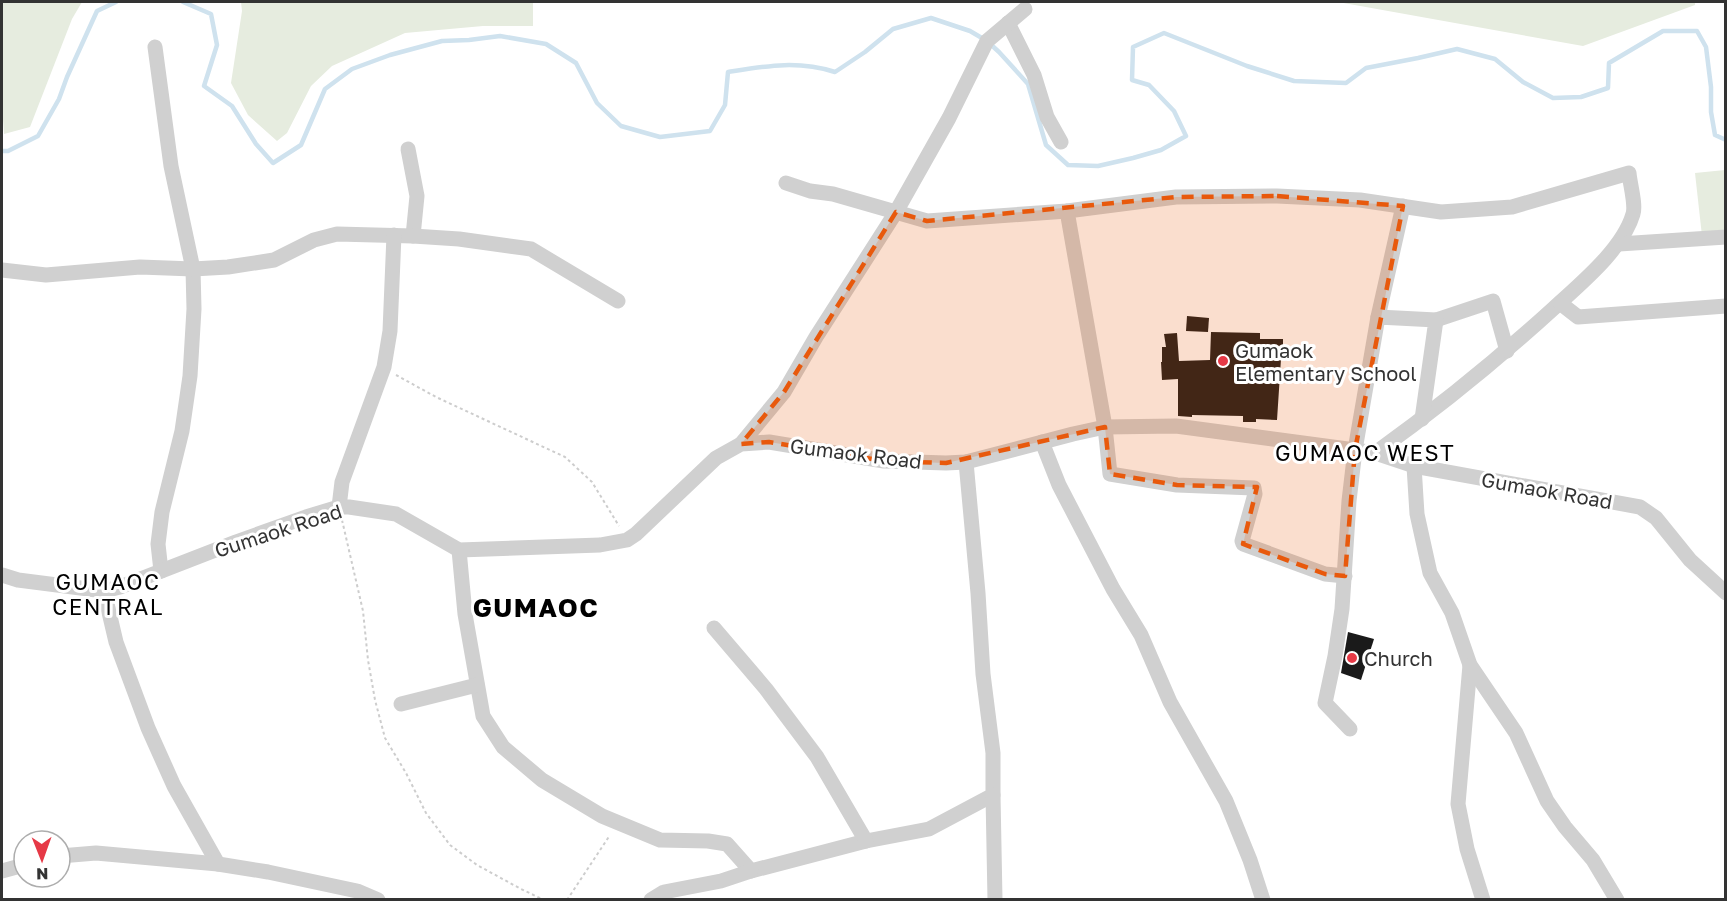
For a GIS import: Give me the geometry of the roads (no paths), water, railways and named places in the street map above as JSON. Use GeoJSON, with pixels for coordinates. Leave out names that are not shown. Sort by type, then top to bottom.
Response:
{"type":"FeatureCollection","features":[{"type":"Feature","properties":{"kind":"street"},"geometry":{"type":"LineString","coordinates":[[741,444],[784,392],[896,212],[949,118],[987,41],[1025,9]]}},
{"type":"Feature","properties":{"kind":"street"},"geometry":{"type":"LineString","coordinates":[[1008,23],[1034,75],[1047,117],[1061,142]]}},
{"type":"Feature","properties":{"kind":"street"},"geometry":{"type":"LineString","coordinates":[[155,48],[171,166],[193,269],[194,309],[190,376],[182,431],[162,512],[159,544],[161,571]]}},
{"type":"Feature","properties":{"kind":"street"},"geometry":{"type":"LineString","coordinates":[[408,149],[417,196],[413,236]]}},
{"type":"Feature","properties":{"kind":"street"},"geometry":{"type":"LineString","coordinates":[[786,183],[927,221],[1066,211],[1176,197],[1289,197],[1360,200],[1441,212],[1512,207],[1629,173],[1634,213],[1619,244],[1577,288],[1507,351],[1376,453]]}},
{"type":"Feature","properties":{"kind":"street"},"geometry":{"type":"LineString","coordinates":[[1350,729],[1325,703],[1342,609],[1348,501],[1355,450],[1378,317],[1403,206]]}},
{"type":"Feature","properties":{"kind":"street"},"geometry":{"type":"LineString","coordinates":[[1066,211],[1105,427],[1110,474],[1177,485],[1254,488],[1255,494],[1243,544],[1325,574],[1345,576]]}},
{"type":"Feature","properties":{"kind":"street"},"geometry":{"type":"LineString","coordinates":[[2,270],[46,275],[140,267],[193,269],[228,267],[274,260],[314,240],[337,234],[394,235],[459,239],[531,249],[618,301]]}},
{"type":"Feature","properties":{"kind":"street"},"geometry":{"type":"LineString","coordinates":[[339,507],[342,482],[384,368],[390,331],[394,235]]}},
{"type":"Feature","properties":{"kind":"street"},"geometry":{"type":"LineString","coordinates":[[1619,244],[1725,237]]}},
{"type":"Feature","properties":{"kind":"street"},"geometry":{"type":"LineString","coordinates":[[1378,317],[1436,320],[1493,301],[1507,351]]}},
{"type":"Feature","properties":{"kind":"street"},"geometry":{"type":"LineString","coordinates":[[1560,303],[1578,317],[1725,306]]}},
{"type":"Feature","properties":{"kind":"street"},"geometry":{"type":"LineString","coordinates":[[1422,419],[1436,320]]}},
{"type":"Feature","properties":{"kind":"street","name":"Gumaok Road"},"geometry":{"type":"LineString","coordinates":[[2,575],[18,580],[104,591],[339,507],[396,514],[459,550],[600,544],[627,540],[636,534],[716,458],[741,444],[769,442],[884,461],[946,463],[966,462],[1105,427],[1176,426],[1376,453],[1414,466],[1640,507],[1656,518],[1690,560],[1725,593]]}},
{"type":"Feature","properties":{"kind":"street"},"geometry":{"type":"LineString","coordinates":[[1042,442],[1059,485],[1113,589],[1141,635],[1170,702],[1226,801],[1250,860],[1263,900]]}},
{"type":"Feature","properties":{"kind":"street"},"geometry":{"type":"LineString","coordinates":[[966,462],[983,674],[993,753],[995,900]]}},
{"type":"Feature","properties":{"kind":"street"},"geometry":{"type":"LineString","coordinates":[[1414,466],[1417,514],[1430,573],[1452,613],[1470,665],[1516,733],[1547,801],[1593,860],[1617,900]]}},
{"type":"Feature","properties":{"kind":"street"},"geometry":{"type":"LineString","coordinates":[[459,550],[465,614],[483,716],[502,747],[542,780],[602,816],[660,840],[708,841],[727,844],[751,871]]}},
{"type":"Feature","properties":{"kind":"street"},"geometry":{"type":"LineString","coordinates":[[104,591],[116,642],[148,728],[174,786],[218,864]]}},
{"type":"Feature","properties":{"kind":"street"},"geometry":{"type":"LineString","coordinates":[[714,628],[766,689],[817,757],[866,841]]}},
{"type":"Feature","properties":{"kind":"street"},"geometry":{"type":"LineString","coordinates":[[1470,665],[1458,804],[1467,849],[1483,900]]}},
{"type":"Feature","properties":{"kind":"street"},"geometry":{"type":"LineString","coordinates":[[401,704],[477,685]]}},
{"type":"Feature","properties":{"kind":"street"},"geometry":{"type":"LineString","coordinates":[[651,900],[664,891],[721,881],[866,841],[928,830],[993,795]]}},
{"type":"Feature","properties":{"kind":"street"},"geometry":{"type":"LineString","coordinates":[[72,855],[96,853],[218,864],[357,891],[378,900]]}},
{"type":"Feature","properties":{"kind":"waterway"},"geometry":{"type":"LineString","coordinates":[[2,151],[8,151],[38,136],[59,99],[97,11],[116,2]]}},
{"type":"Feature","properties":{"kind":"waterway"},"geometry":{"type":"LineString","coordinates":[[183,2],[211,14],[217,45],[204,86],[232,106],[256,144],[273,163],[301,145],[325,89],[352,69],[390,55],[442,41],[500,36],[546,44],[576,63],[597,103],[621,126],[660,137],[710,131],[725,105],[728,72],[794,65],[835,72],[865,52],[893,29],[931,18],[970,31],[987,41],[999,52],[1028,84],[1046,145],[1068,165],[1098,166],[1133,158],[1161,150],[1186,136],[1174,111],[1149,85],[1132,80],[1133,47],[1164,33],[1247,66],[1294,81],[1346,83],[1366,68],[1457,49],[1495,59],[1523,82],[1553,98],[1581,97],[1608,88],[1609,63],[1663,31],[1697,31],[1706,47],[1715,135],[1726,140]]}},
{"type":"Feature","properties":{"kind":"place","name":"Gumaok Elementary School"},"geometry":{"type":"Point","coordinates":[1223,361]}},
{"type":"Feature","properties":{"kind":"place","name":"Church"},"geometry":{"type":"Point","coordinates":[1352,658]}},
{"type":"Feature","properties":{"kind":"district","name":"GUMAOC WEST"},"geometry":{"type":"Point","coordinates":[1365,452]}},
{"type":"Feature","properties":{"kind":"district","name":"GUMAOC CENTRAL"},"geometry":{"type":"Point","coordinates":[108,594]}},
{"type":"Feature","properties":{"kind":"district","name":"GUMAOC"},"geometry":{"type":"Point","coordinates":[536,607]}}]}
